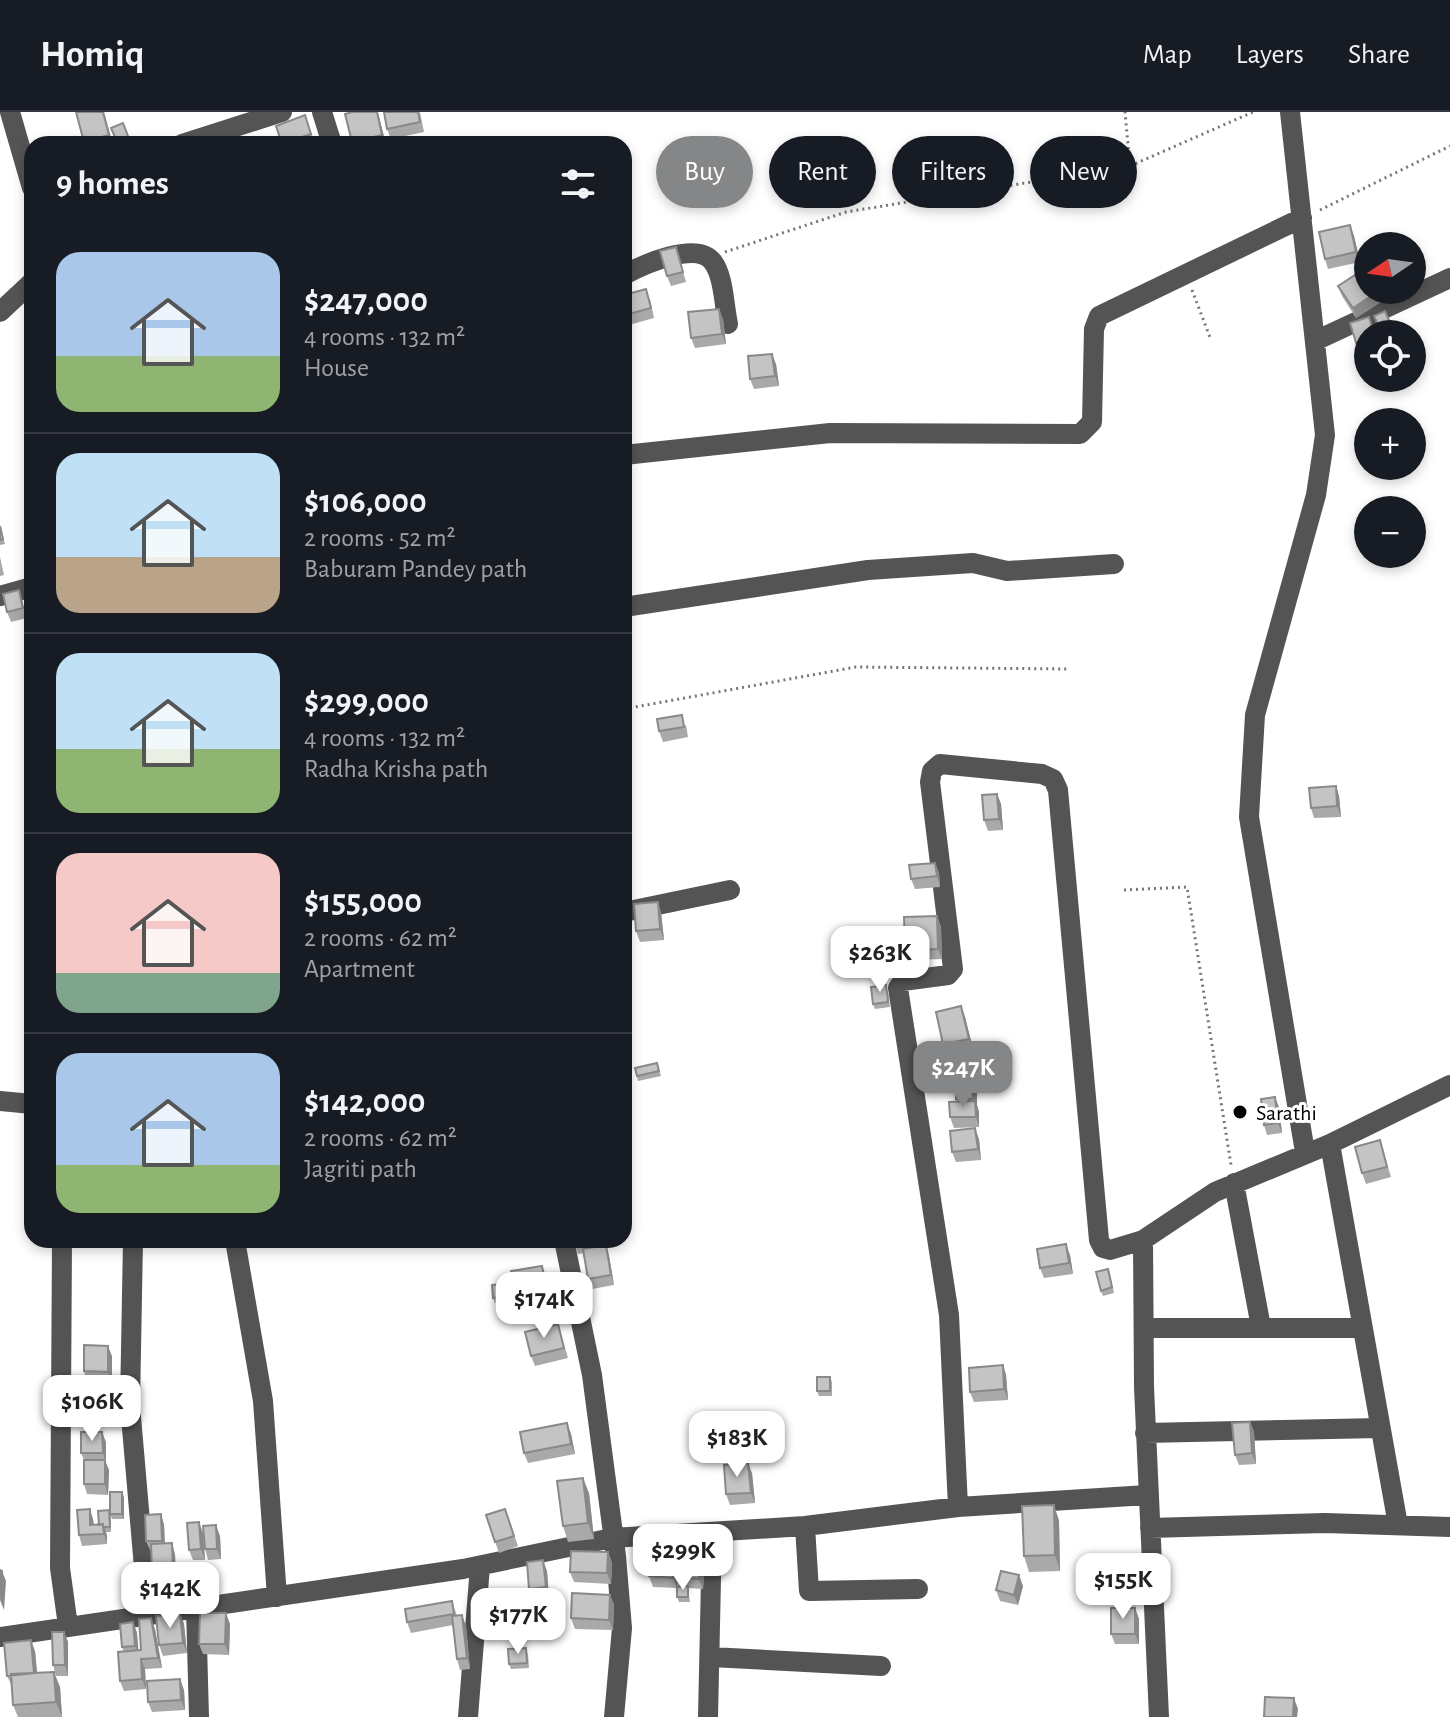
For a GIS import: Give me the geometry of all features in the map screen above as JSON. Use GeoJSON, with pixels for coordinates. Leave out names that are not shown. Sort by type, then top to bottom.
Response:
{"type":"FeatureCollection","features":[{"type":"Feature","properties":{"kind":"street"},"geometry":{"type":"LineString","coordinates":[[10,112],[24,160]]}},
{"type":"Feature","properties":{"kind":"street"},"geometry":{"type":"LineString","coordinates":[[207,136],[282,112]]}},
{"type":"Feature","properties":{"kind":"street"},"geometry":{"type":"LineString","coordinates":[[322,112],[330,136]]}},
{"type":"Feature","properties":{"kind":"street"},"geometry":{"type":"LineString","coordinates":[[1290,112],[1325,435],[1322,464],[1255,715],[1249,817],[1305,1152]]}},
{"type":"Feature","properties":{"kind":"street"},"geometry":{"type":"LineString","coordinates":[[632,454],[830,433],[1080,434],[1092,422],[1095,322],[1106,312],[1302,218]]}},
{"type":"Feature","properties":{"kind":"street"},"geometry":{"type":"LineString","coordinates":[[632,271],[662,258],[687,253],[711,260],[728,324]]}},
{"type":"Feature","properties":{"kind":"street"},"geometry":{"type":"LineString","coordinates":[[1315,341],[1450,278]]}},
{"type":"Feature","properties":{"kind":"street"},"geometry":{"type":"LineString","coordinates":[[0,312],[24,290]]}},
{"type":"Feature","properties":{"kind":"street"},"geometry":{"type":"LineString","coordinates":[[632,606],[868,570],[973,563],[1007,571],[1114,564]]}},
{"type":"Feature","properties":{"kind":"street"},"geometry":{"type":"LineString","coordinates":[[0,596],[24,589]]}},
{"type":"Feature","properties":{"kind":"street"},"geometry":{"type":"LineString","coordinates":[[958,1507],[949,1315],[898,988],[903,981],[948,975],[953,969],[930,782],[932,771],[940,764],[1042,774],[1053,779],[1058,790],[1099,1240],[1103,1248],[1110,1250],[1143,1240],[1215,1192],[1330,1144],[1419,1097],[1450,1085]]}},
{"type":"Feature","properties":{"kind":"street"},"geometry":{"type":"LineString","coordinates":[[632,910],[730,890]]}},
{"type":"Feature","properties":{"kind":"street"},"geometry":{"type":"LineString","coordinates":[[0,1101],[24,1103]]}},
{"type":"Feature","properties":{"kind":"street"},"geometry":{"type":"LineString","coordinates":[[1330,1144],[1398,1525]]}},
{"type":"Feature","properties":{"kind":"street"},"geometry":{"type":"LineString","coordinates":[[1234,1183],[1261,1327]]}},
{"type":"Feature","properties":{"kind":"street"},"geometry":{"type":"LineString","coordinates":[[1143,1240],[1147,1495],[1159,1717]]}},
{"type":"Feature","properties":{"kind":"street"},"geometry":{"type":"LineString","coordinates":[[62,1248],[60,1568],[68,1626]]}},
{"type":"Feature","properties":{"kind":"street"},"geometry":{"type":"LineString","coordinates":[[133,1248],[130,1405],[148,1614]]}},
{"type":"Feature","properties":{"kind":"street"},"geometry":{"type":"LineString","coordinates":[[236,1248],[263,1401],[277,1597]]}},
{"type":"Feature","properties":{"kind":"street"},"geometry":{"type":"LineString","coordinates":[[566,1248],[592,1375],[622,1628],[614,1717]]}},
{"type":"Feature","properties":{"kind":"street"},"geometry":{"type":"LineString","coordinates":[[1144,1328],[1362,1328]]}},
{"type":"Feature","properties":{"kind":"street"},"geometry":{"type":"LineString","coordinates":[[1145,1433],[1380,1428]]}},
{"type":"Feature","properties":{"kind":"street"},"geometry":{"type":"LineString","coordinates":[[0,1637],[480,1566],[612,1538],[805,1526],[958,1507],[1147,1495]]}},
{"type":"Feature","properties":{"kind":"street"},"geometry":{"type":"LineString","coordinates":[[1150,1528],[1325,1523],[1450,1527]]}},
{"type":"Feature","properties":{"kind":"street"},"geometry":{"type":"LineString","coordinates":[[805,1526],[809,1591],[918,1589]]}},
{"type":"Feature","properties":{"kind":"street"},"geometry":{"type":"LineString","coordinates":[[708,1717],[712,1533]]}},
{"type":"Feature","properties":{"kind":"street"},"geometry":{"type":"LineString","coordinates":[[468,1717],[480,1566]]}},
{"type":"Feature","properties":{"kind":"street"},"geometry":{"type":"LineString","coordinates":[[196,1608],[199,1717]]}},
{"type":"Feature","properties":{"kind":"street"},"geometry":{"type":"LineString","coordinates":[[711,1657],[881,1666]]}},
{"type":"Feature","properties":{"kind":"path"},"geometry":{"type":"LineString","coordinates":[[1125,112],[1127,136]]}},
{"type":"Feature","properties":{"kind":"path"},"geometry":{"type":"LineString","coordinates":[[1137,163],[1253,112]]}},
{"type":"Feature","properties":{"kind":"path"},"geometry":{"type":"LineString","coordinates":[[1302,218],[1450,146]]}},
{"type":"Feature","properties":{"kind":"path"},"geometry":{"type":"LineString","coordinates":[[711,260],[759,239],[846,212],[1030,182]]}},
{"type":"Feature","properties":{"kind":"path"},"geometry":{"type":"LineString","coordinates":[[1186,275],[1211,340]]}},
{"type":"Feature","properties":{"kind":"path"},"geometry":{"type":"LineString","coordinates":[[632,708],[856,667],[1070,669]]}},
{"type":"Feature","properties":{"kind":"path"},"geometry":{"type":"LineString","coordinates":[[1124,890],[1187,887],[1234,1183]]}},
{"type":"Feature","properties":{"kind":"building"},"geometry":{"type":"Polygon","coordinates":[[[76,112],[103,112],[109,135],[82,136],[76,112]]]}},
{"type":"Feature","properties":{"kind":"building"},"geometry":{"type":"Polygon","coordinates":[[[377,112],[382,135],[350,136],[345,114],[377,112]]]}},
{"type":"Feature","properties":{"kind":"building"},"geometry":{"type":"Polygon","coordinates":[[[384,112],[418,112],[420,122],[387,129],[384,112]]]}},
{"type":"Feature","properties":{"kind":"building"},"geometry":{"type":"Polygon","coordinates":[[[305,115],[311,134],[279,136],[276,126],[305,115]]]}},
{"type":"Feature","properties":{"kind":"building"},"geometry":{"type":"Polygon","coordinates":[[[123,123],[128,136],[114,136],[111,128],[123,123]]]}},
{"type":"Feature","properties":{"kind":"building"},"geometry":{"type":"Polygon","coordinates":[[[1350,225],[1354,252],[1325,259],[1319,232],[1350,225]]]}},
{"type":"Feature","properties":{"kind":"building"},"geometry":{"type":"Polygon","coordinates":[[[676,247],[683,272],[667,276],[660,251],[676,247]]]}},
{"type":"Feature","properties":{"kind":"building"},"geometry":{"type":"Polygon","coordinates":[[[1354,276],[1354,304],[1359,304],[1353,308],[1338,286],[1354,276]]]}},
{"type":"Feature","properties":{"kind":"building"},"geometry":{"type":"Polygon","coordinates":[[[646,289],[651,308],[632,313],[632,293],[646,289]]]}},
{"type":"Feature","properties":{"kind":"building"},"geometry":{"type":"Polygon","coordinates":[[[719,309],[722,334],[691,338],[688,312],[719,309]]]}},
{"type":"Feature","properties":{"kind":"building"},"geometry":{"type":"Polygon","coordinates":[[[1385,311],[1389,320],[1376,320],[1374,316],[1385,311]]]}},
{"type":"Feature","properties":{"kind":"building"},"geometry":{"type":"Polygon","coordinates":[[[772,354],[775,376],[750,379],[748,356],[772,354]]]}},
{"type":"Feature","properties":{"kind":"building"},"geometry":{"type":"Polygon","coordinates":[[[19,590],[23,608],[7,612],[3,594],[19,590]]]}},
{"type":"Feature","properties":{"kind":"building"},"geometry":{"type":"Polygon","coordinates":[[[682,715],[684,727],[659,731],[657,719],[682,715]]]}},
{"type":"Feature","properties":{"kind":"building"},"geometry":{"type":"Polygon","coordinates":[[[1336,786],[1337,806],[1311,808],[1309,788],[1336,786]]]}},
{"type":"Feature","properties":{"kind":"building"},"geometry":{"type":"Polygon","coordinates":[[[997,794],[999,819],[984,820],[982,795],[997,794]]]}},
{"type":"Feature","properties":{"kind":"building"},"geometry":{"type":"Polygon","coordinates":[[[935,863],[937,876],[911,879],[909,865],[935,863]]]}},
{"type":"Feature","properties":{"kind":"building"},"geometry":{"type":"Polygon","coordinates":[[[658,902],[660,929],[636,931],[634,904],[658,902]]]}},
{"type":"Feature","properties":{"kind":"building"},"geometry":{"type":"Polygon","coordinates":[[[937,916],[938,949],[905,950],[904,917],[937,916]]]}},
{"type":"Feature","properties":{"kind":"building"},"geometry":{"type":"Polygon","coordinates":[[[886,985],[888,1002],[873,1004],[871,987],[886,985]]]}},
{"type":"Feature","properties":{"kind":"building"},"geometry":{"type":"Polygon","coordinates":[[[961,1006],[969,1039],[943,1044],[936,1012],[961,1006]]]}},
{"type":"Feature","properties":{"kind":"building"},"geometry":{"type":"Polygon","coordinates":[[[657,1063],[659,1071],[637,1076],[635,1068],[657,1063]]]}},
{"type":"Feature","properties":{"kind":"building"},"geometry":{"type":"Polygon","coordinates":[[[956,1081],[973,1081],[973,1099],[956,1099],[956,1081]]]}},
{"type":"Feature","properties":{"kind":"building"},"geometry":{"type":"Polygon","coordinates":[[[1275,1097],[1278,1123],[1264,1125],[1261,1099],[1275,1097]]]}},
{"type":"Feature","properties":{"kind":"building"},"geometry":{"type":"Polygon","coordinates":[[[975,1101],[976,1117],[950,1117],[949,1102],[975,1101]]]}},
{"type":"Feature","properties":{"kind":"building"},"geometry":{"type":"Polygon","coordinates":[[[975,1128],[978,1149],[952,1152],[950,1131],[975,1128]]]}},
{"type":"Feature","properties":{"kind":"building"},"geometry":{"type":"Polygon","coordinates":[[[1380,1140],[1387,1167],[1362,1173],[1355,1147],[1380,1140]]]}},
{"type":"Feature","properties":{"kind":"building"},"geometry":{"type":"Polygon","coordinates":[[[1066,1244],[1069,1263],[1040,1268],[1037,1249],[1066,1244]]]}},
{"type":"Feature","properties":{"kind":"building"},"geometry":{"type":"Polygon","coordinates":[[[606,1248],[611,1275],[588,1279],[583,1249],[606,1248]]]}},
{"type":"Feature","properties":{"kind":"building"},"geometry":{"type":"Polygon","coordinates":[[[542,1266],[546,1289],[514,1294],[511,1271],[542,1266]]]}},
{"type":"Feature","properties":{"kind":"building"},"geometry":{"type":"Polygon","coordinates":[[[1108,1269],[1112,1287],[1101,1291],[1096,1272],[1108,1269]]]}},
{"type":"Feature","properties":{"kind":"building"},"geometry":{"type":"Polygon","coordinates":[[[508,1283],[509,1296],[493,1298],[492,1285],[508,1283]]]}},
{"type":"Feature","properties":{"kind":"building"},"geometry":{"type":"Polygon","coordinates":[[[558,1324],[564,1348],[531,1356],[525,1332],[558,1324]]]}},
{"type":"Feature","properties":{"kind":"building"},"geometry":{"type":"Polygon","coordinates":[[[84,1345],[108,1346],[108,1372],[84,1371],[84,1345]]]}},
{"type":"Feature","properties":{"kind":"building"},"geometry":{"type":"Polygon","coordinates":[[[1003,1365],[1004,1389],[970,1392],[969,1368],[1003,1365]]]}},
{"type":"Feature","properties":{"kind":"building"},"geometry":{"type":"Polygon","coordinates":[[[82,1376],[105,1376],[105,1396],[82,1396],[82,1376]]]}},
{"type":"Feature","properties":{"kind":"building"},"geometry":{"type":"Polygon","coordinates":[[[817,1377],[830,1377],[830,1391],[817,1391],[817,1377]]]}},
{"type":"Feature","properties":{"kind":"building"},"geometry":{"type":"Polygon","coordinates":[[[1250,1422],[1252,1453],[1235,1455],[1232,1423],[1250,1422]]]}},
{"type":"Feature","properties":{"kind":"building"},"geometry":{"type":"Polygon","coordinates":[[[567,1423],[571,1444],[524,1453],[520,1432],[567,1423]]]}},
{"type":"Feature","properties":{"kind":"building"},"geometry":{"type":"Polygon","coordinates":[[[81,1432],[102,1432],[103,1453],[81,1453],[81,1432]]]}},
{"type":"Feature","properties":{"kind":"building"},"geometry":{"type":"Polygon","coordinates":[[[719,1444],[722,1456],[716,1458],[712,1446],[719,1444]]]}},
{"type":"Feature","properties":{"kind":"building"},"geometry":{"type":"Polygon","coordinates":[[[84,1460],[105,1460],[105,1484],[84,1484],[84,1460]]]}},
{"type":"Feature","properties":{"kind":"building"},"geometry":{"type":"Polygon","coordinates":[[[748,1463],[751,1493],[726,1494],[724,1465],[748,1463]]]}},
{"type":"Feature","properties":{"kind":"building"},"geometry":{"type":"Polygon","coordinates":[[[583,1478],[588,1523],[563,1526],[557,1481],[583,1478]]]}},
{"type":"Feature","properties":{"kind":"building"},"geometry":{"type":"Polygon","coordinates":[[[110,1492],[122,1492],[122,1514],[110,1514],[110,1492]]]}},
{"type":"Feature","properties":{"kind":"building"},"geometry":{"type":"Polygon","coordinates":[[[1054,1505],[1055,1555],[1024,1556],[1022,1506],[1054,1505]]]}},
{"type":"Feature","properties":{"kind":"building"},"geometry":{"type":"Polygon","coordinates":[[[90,1509],[90,1525],[103,1524],[104,1534],[79,1535],[77,1510],[90,1509]]]}},
{"type":"Feature","properties":{"kind":"building"},"geometry":{"type":"Polygon","coordinates":[[[505,1509],[514,1536],[495,1542],[486,1515],[505,1509]]]}},
{"type":"Feature","properties":{"kind":"building"},"geometry":{"type":"Polygon","coordinates":[[[109,1510],[110,1527],[99,1525],[98,1511],[109,1510]]]}},
{"type":"Feature","properties":{"kind":"building"},"geometry":{"type":"Polygon","coordinates":[[[161,1514],[162,1541],[146,1541],[145,1515],[161,1514]]]}},
{"type":"Feature","properties":{"kind":"building"},"geometry":{"type":"Polygon","coordinates":[[[199,1522],[201,1549],[189,1550],[187,1523],[199,1522]]]}},
{"type":"Feature","properties":{"kind":"building"},"geometry":{"type":"Polygon","coordinates":[[[216,1525],[217,1549],[205,1549],[203,1526],[216,1525]]]}},
{"type":"Feature","properties":{"kind":"building"},"geometry":{"type":"Polygon","coordinates":[[[172,1543],[173,1570],[152,1571],[151,1544],[172,1543]]]}},
{"type":"Feature","properties":{"kind":"building"},"geometry":{"type":"Polygon","coordinates":[[[651,1547],[675,1549],[673,1578],[649,1576],[651,1547]]]}},
{"type":"Feature","properties":{"kind":"building"},"geometry":{"type":"Polygon","coordinates":[[[571,1551],[608,1552],[607,1573],[570,1572],[571,1551]]]}},
{"type":"Feature","properties":{"kind":"building"},"geometry":{"type":"Polygon","coordinates":[[[678,1552],[701,1553],[699,1579],[676,1577],[678,1552]]]}},
{"type":"Feature","properties":{"kind":"building"},"geometry":{"type":"Polygon","coordinates":[[[543,1560],[546,1587],[529,1589],[527,1562],[543,1560]]]}},
{"type":"Feature","properties":{"kind":"building"},"geometry":{"type":"Polygon","coordinates":[[[1001,1571],[1019,1575],[1014,1595],[996,1590],[1001,1571]]]}},
{"type":"Feature","properties":{"kind":"building"},"geometry":{"type":"Polygon","coordinates":[[[688,1586],[688,1597],[677,1597],[677,1587],[688,1586]]]}},
{"type":"Feature","properties":{"kind":"building"},"geometry":{"type":"Polygon","coordinates":[[[495,1592],[507,1592],[506,1613],[494,1612],[495,1592]]]}},
{"type":"Feature","properties":{"kind":"building"},"geometry":{"type":"Polygon","coordinates":[[[572,1593],[610,1595],[609,1620],[571,1618],[572,1593]]]}},
{"type":"Feature","properties":{"kind":"building"},"geometry":{"type":"Polygon","coordinates":[[[452,1601],[454,1614],[407,1622],[405,1609],[452,1601]]]}},
{"type":"Feature","properties":{"kind":"building"},"geometry":{"type":"Polygon","coordinates":[[[1111,1608],[1135,1608],[1135,1634],[1111,1634],[1111,1608]]]}},
{"type":"Feature","properties":{"kind":"building"},"geometry":{"type":"Polygon","coordinates":[[[200,1613],[226,1613],[225,1644],[199,1644],[200,1613]]]}},
{"type":"Feature","properties":{"kind":"building"},"geometry":{"type":"Polygon","coordinates":[[[180,1614],[183,1643],[159,1645],[156,1616],[180,1614]]]}},
{"type":"Feature","properties":{"kind":"building"},"geometry":{"type":"Polygon","coordinates":[[[462,1615],[467,1658],[457,1659],[452,1616],[462,1615]]]}},
{"type":"Feature","properties":{"kind":"building"},"geometry":{"type":"Polygon","coordinates":[[[555,1615],[557,1624],[532,1630],[530,1621],[555,1615]]]}},
{"type":"Feature","properties":{"kind":"building"},"geometry":{"type":"Polygon","coordinates":[[[151,1618],[158,1658],[141,1659],[142,1679],[120,1681],[118,1652],[141,1650],[139,1619],[151,1618]]]}},
{"type":"Feature","properties":{"kind":"building"},"geometry":{"type":"Polygon","coordinates":[[[133,1622],[135,1646],[122,1647],[120,1624],[133,1622]]]}},
{"type":"Feature","properties":{"kind":"building"},"geometry":{"type":"Polygon","coordinates":[[[52,1632],[64,1632],[65,1665],[53,1665],[52,1632]]]}},
{"type":"Feature","properties":{"kind":"building"},"geometry":{"type":"Polygon","coordinates":[[[31,1640],[34,1673],[7,1676],[4,1643],[31,1640]]]}},
{"type":"Feature","properties":{"kind":"building"},"geometry":{"type":"Polygon","coordinates":[[[526,1648],[527,1663],[509,1664],[508,1649],[526,1648]]]}},
{"type":"Feature","properties":{"kind":"building"},"geometry":{"type":"Polygon","coordinates":[[[54,1672],[56,1702],[13,1705],[11,1674],[54,1672]]]}},
{"type":"Feature","properties":{"kind":"building"},"geometry":{"type":"Polygon","coordinates":[[[180,1679],[181,1700],[148,1702],[147,1681],[180,1679]]]}},
{"type":"Feature","properties":{"kind":"building"},"geometry":{"type":"Polygon","coordinates":[[[1265,1697],[1294,1698],[1293,1717],[1264,1717],[1265,1697]]]}},
{"type":"Feature","properties":{"kind":"place","name":"Sarathi"},"geometry":{"type":"Point","coordinates":[1240,1112]}}]}
